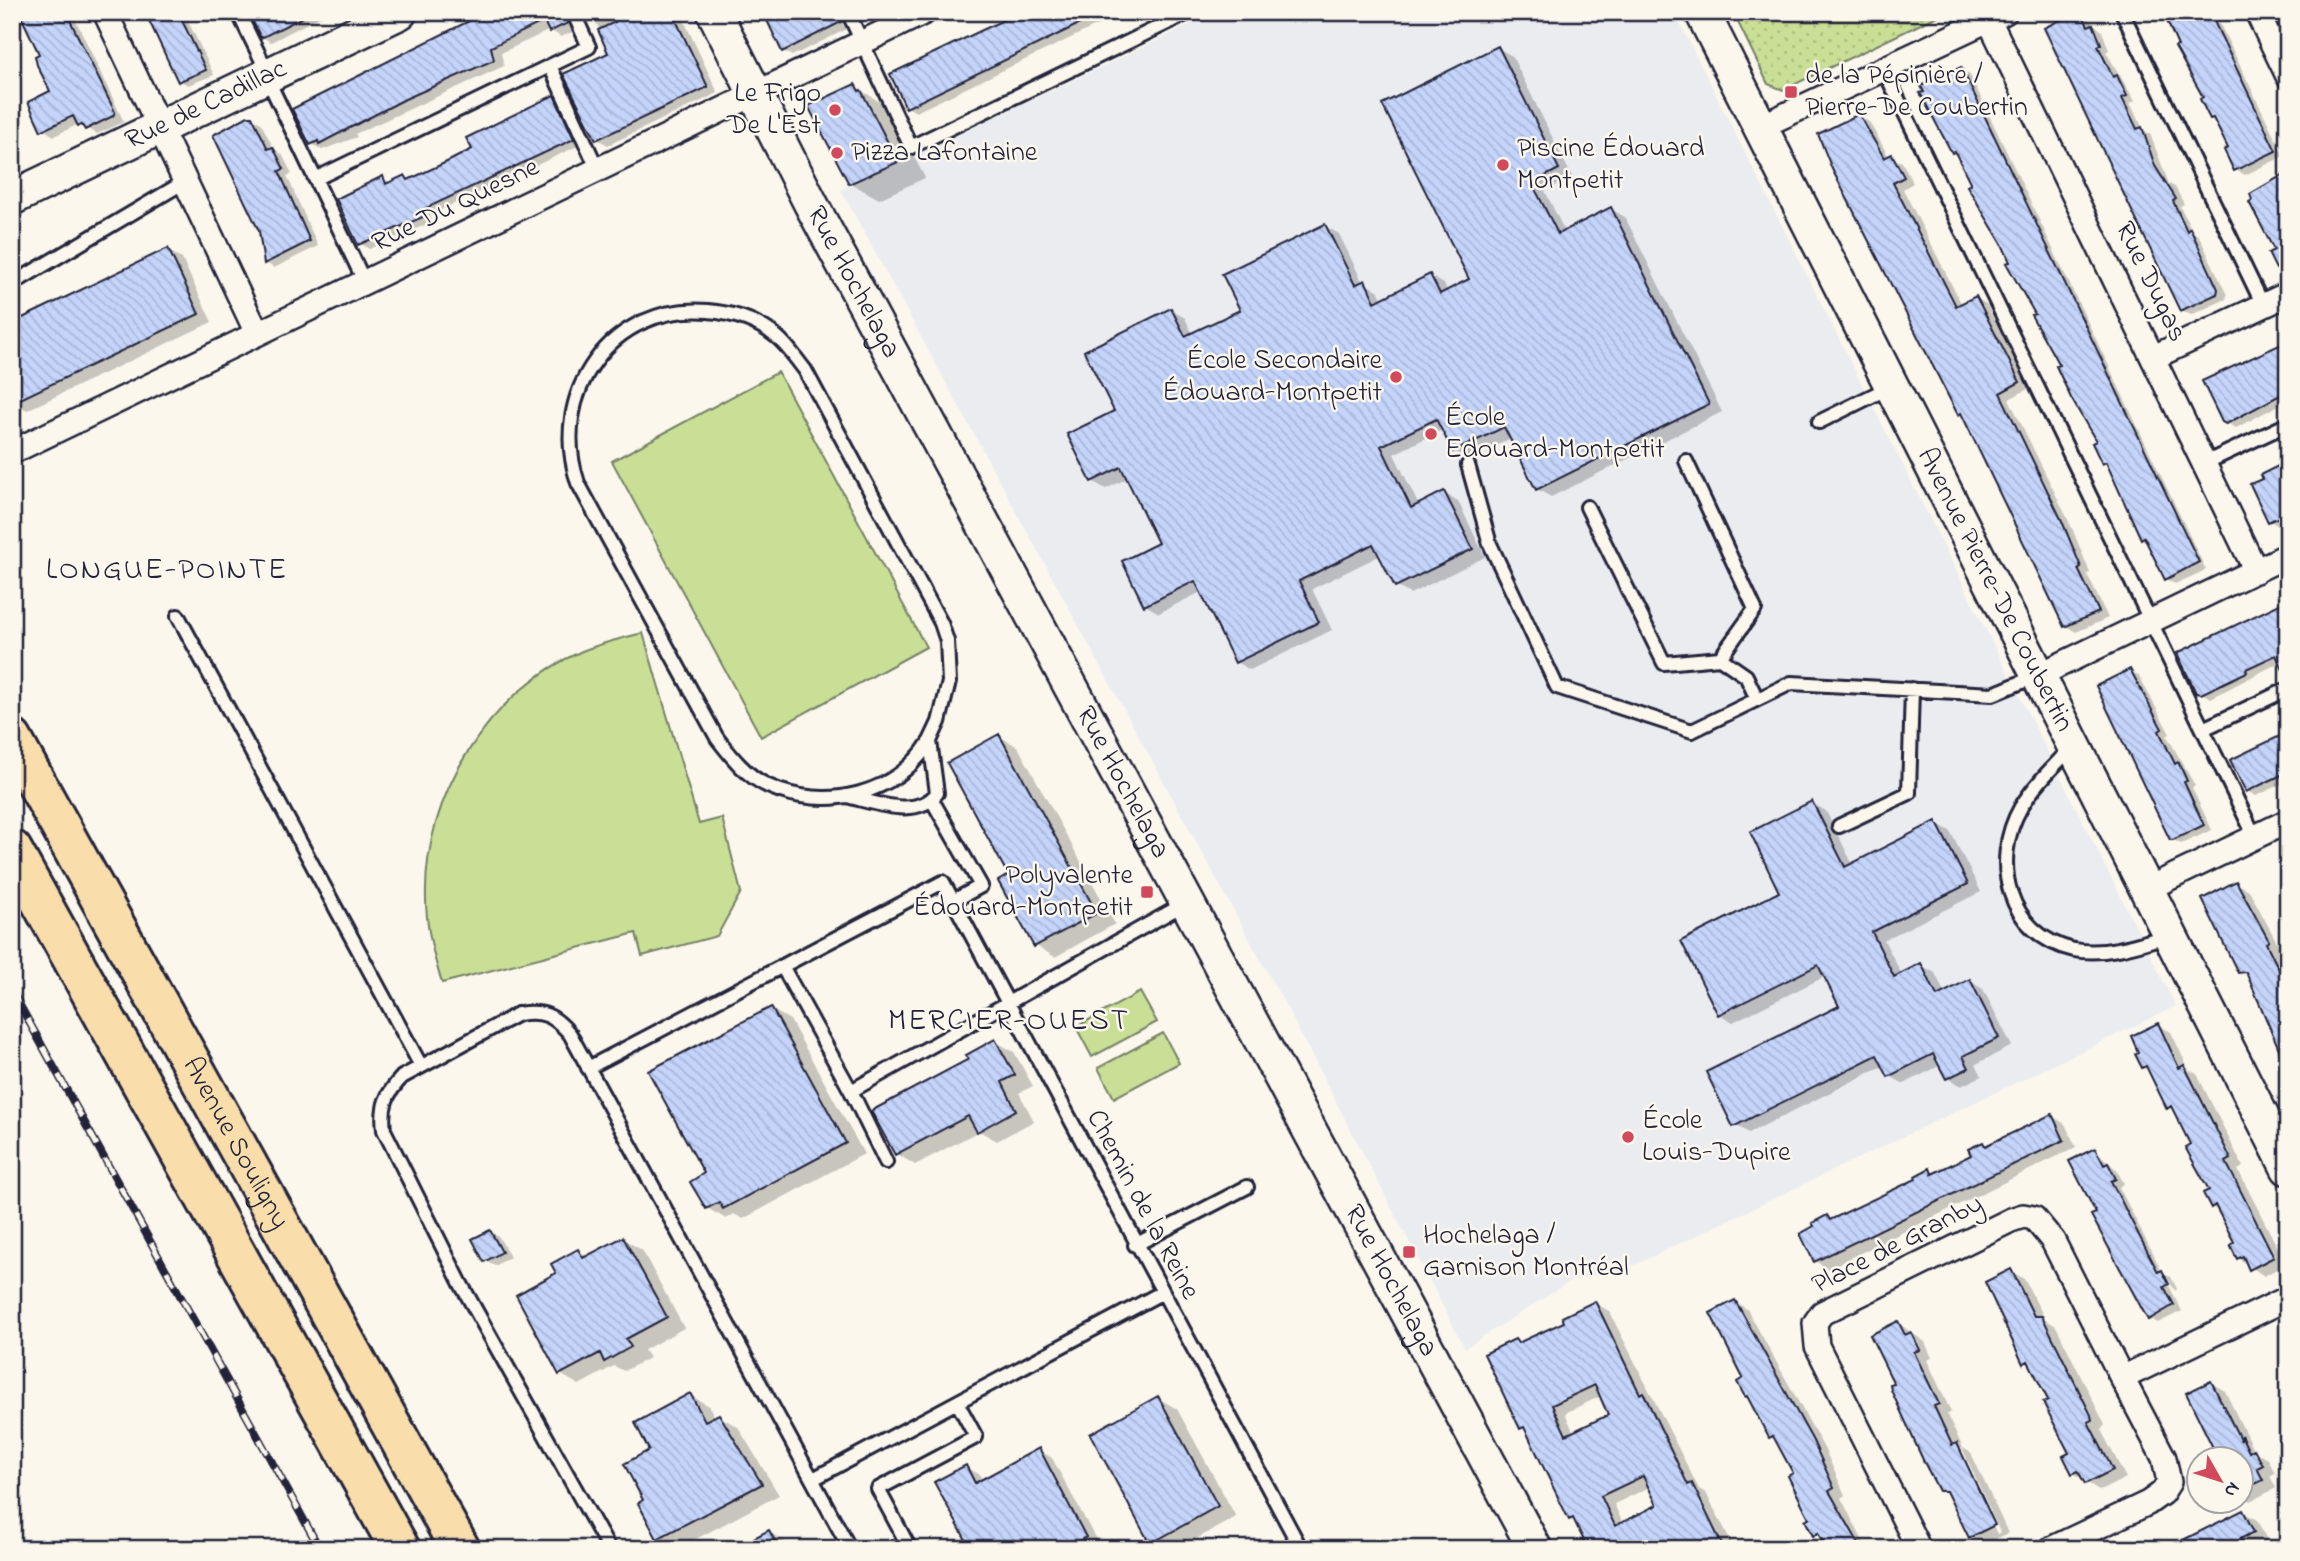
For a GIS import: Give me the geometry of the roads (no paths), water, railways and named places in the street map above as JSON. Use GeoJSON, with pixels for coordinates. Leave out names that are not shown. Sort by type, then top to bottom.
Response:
{"type":"FeatureCollection","features":[{"type":"Feature","properties":{"kind":"highway","name":"Avenue Souligny"},"geometry":{"type":"LineString","coordinates":[[12,739],[460,1549]]}},
{"type":"Feature","properties":{"kind":"highway","name":"Avenue Souligny"},"geometry":{"type":"LineString","coordinates":[[12,850],[400,1549]]}},
{"type":"Feature","properties":{"kind":"street"},"geometry":{"type":"LineString","coordinates":[[105,12],[257,334]]}},
{"type":"Feature","properties":{"kind":"street","name":"Rue de Cadillac"},"geometry":{"type":"LineString","coordinates":[[12,198],[400,12]]}},
{"type":"Feature","properties":{"kind":"street","name":"Rue Hochelaga"},"geometry":{"type":"LineString","coordinates":[[714,12],[754,94],[1535,1549]]}},
{"type":"Feature","properties":{"kind":"street","name":"Rue Du Quesne"},"geometry":{"type":"LineString","coordinates":[[12,452],[925,12]]}},
{"type":"Feature","properties":{"kind":"street","name":"Avenue Pierre-De Coubertin"},"geometry":{"type":"LineString","coordinates":[[1702,12],[2288,1168]]}},
{"type":"Feature","properties":{"kind":"street"},"geometry":{"type":"LineString","coordinates":[[2257,12],[2288,76]]}},
{"type":"Feature","properties":{"kind":"street"},"geometry":{"type":"LineString","coordinates":[[1760,127],[1997,16]]}},
{"type":"Feature","properties":{"kind":"street","name":"Rue Dugas"},"geometry":{"type":"LineString","coordinates":[[1997,16],[2154,357],[2256,570]]}},
{"type":"Feature","properties":{"kind":"street"},"geometry":{"type":"LineString","coordinates":[[2154,357],[2288,294]]}},
{"type":"Feature","properties":{"kind":"street"},"geometry":{"type":"LineString","coordinates":[[2039,675],[2288,555]]}},
{"type":"Feature","properties":{"kind":"street"},"geometry":{"type":"LineString","coordinates":[[2147,889],[2288,821]]}},
{"type":"Feature","properties":{"kind":"street","name":"Place de Granby"},"geometry":{"type":"LineString","coordinates":[[1919,1549],[1817,1346],[1815,1323],[1822,1313],[2011,1220],[2022,1216],[2034,1218],[2053,1241],[2122,1377]]}},
{"type":"Feature","properties":{"kind":"street"},"geometry":{"type":"LineString","coordinates":[[2051,1549],[2148,1503],[2162,1493],[2169,1482],[2164,1458],[2122,1377],[2288,1298]]}},
{"type":"Feature","properties":{"kind":"lane"},"geometry":{"type":"LineString","coordinates":[[238,12],[365,283]]}},
{"type":"Feature","properties":{"kind":"lane"},"geometry":{"type":"LineString","coordinates":[[315,178],[590,47],[573,12]]}},
{"type":"Feature","properties":{"kind":"lane"},"geometry":{"type":"LineString","coordinates":[[848,12],[911,148],[1190,12]]}},
{"type":"Feature","properties":{"kind":"lane"},"geometry":{"type":"LineString","coordinates":[[2122,12],[2263,305]]}},
{"type":"Feature","properties":{"kind":"lane"},"geometry":{"type":"LineString","coordinates":[[550,66],[598,170]]}},
{"type":"Feature","properties":{"kind":"lane"},"geometry":{"type":"LineString","coordinates":[[1884,70],[2255,837]]}},
{"type":"Feature","properties":{"kind":"lane"},"geometry":{"type":"LineString","coordinates":[[12,284],[186,181]]}},
{"type":"Feature","properties":{"kind":"lane"},"geometry":{"type":"LineString","coordinates":[[695,310],[739,316],[777,337],[805,370],[941,623],[948,650],[949,682],[939,722],[930,741],[905,772],[885,786],[846,796],[817,797],[768,786],[731,757],[717,737],[578,483],[570,458],[568,440],[575,399],[595,359],[612,341],[631,328],[672,312],[695,310]]}},
{"type":"Feature","properties":{"kind":"lane"},"geometry":{"type":"LineString","coordinates":[[1819,422],[1892,386]]}},
{"type":"Feature","properties":{"kind":"lane"},"geometry":{"type":"LineString","coordinates":[[2205,463],[2288,424]]}},
{"type":"Feature","properties":{"kind":"lane"},"geometry":{"type":"LineString","coordinates":[[1686,461],[1755,609],[1720,658]]}},
{"type":"Feature","properties":{"kind":"lane"},"geometry":{"type":"LineString","coordinates":[[1468,465],[1490,544],[1557,687],[1692,731],[1791,683],[1993,694],[2039,675]]}},
{"type":"Feature","properties":{"kind":"lane"},"geometry":{"type":"LineString","coordinates":[[1587,507],[1664,663],[1720,658],[1746,676],[1757,699]]}},
{"type":"Feature","properties":{"kind":"lane"},"geometry":{"type":"LineString","coordinates":[[178,616],[421,1066]]}},
{"type":"Feature","properties":{"kind":"lane"},"geometry":{"type":"LineString","coordinates":[[1839,826],[1909,793],[1912,689]]}},
{"type":"Feature","properties":{"kind":"lane"},"geometry":{"type":"LineString","coordinates":[[2203,730],[2288,689]]}},
{"type":"Feature","properties":{"kind":"lane"},"geometry":{"type":"LineString","coordinates":[[846,796],[913,809],[932,800],[937,793],[930,741]]}},
{"type":"Feature","properties":{"kind":"lane"},"geometry":{"type":"LineString","coordinates":[[2073,746],[2038,783],[2012,826],[2004,865],[2014,902],[2041,934],[2074,950],[2112,950],[2170,935]]}},
{"type":"Feature","properties":{"kind":"lane"},"geometry":{"type":"LineString","coordinates":[[932,800],[981,886],[953,901]]}},
{"type":"Feature","properties":{"kind":"lane","name":"Chemin de la Reine"},"geometry":{"type":"LineString","coordinates":[[782,966],[943,882],[1135,1245],[1301,1549]]}},
{"type":"Feature","properties":{"kind":"lane"},"geometry":{"type":"LineString","coordinates":[[851,1091],[1187,903]]}},
{"type":"Feature","properties":{"kind":"lane"},"geometry":{"type":"LineString","coordinates":[[588,1068],[782,966],[851,1091],[886,1162]]}},
{"type":"Feature","properties":{"kind":"lane"},"geometry":{"type":"LineString","coordinates":[[609,1549],[461,1283],[383,1130],[382,1110],[389,1091],[402,1077],[518,1014],[539,1011],[557,1018],[570,1034],[850,1549]]}},
{"type":"Feature","properties":{"kind":"lane"},"geometry":{"type":"LineString","coordinates":[[1135,1245],[1247,1187]]}},
{"type":"Feature","properties":{"kind":"lane"},"geometry":{"type":"LineString","coordinates":[[813,1479],[1161,1293]]}},
{"type":"Feature","properties":{"kind":"lane"},"geometry":{"type":"LineString","coordinates":[[910,1549],[878,1489],[976,1437],[957,1402]]}},
{"type":"Feature","properties":{"kind":"railway"},"geometry":{"type":"LineString","coordinates":[[12,991],[320,1549]]}},
{"type":"Feature","properties":{"kind":"place","name":"de la Pépinière / Pierre-De Coubertin"},"geometry":{"type":"Point","coordinates":[1791,92]}},
{"type":"Feature","properties":{"kind":"place","name":"Le Frigo De L'Est"},"geometry":{"type":"Point","coordinates":[835,110]}},
{"type":"Feature","properties":{"kind":"place","name":"Pizza Lafontaine"},"geometry":{"type":"Point","coordinates":[837,153]}},
{"type":"Feature","properties":{"kind":"place","name":"Piscine Édouard Montpetit"},"geometry":{"type":"Point","coordinates":[1503,165]}},
{"type":"Feature","properties":{"kind":"place","name":"École Secondaire Édouard-Montpetit"},"geometry":{"type":"Point","coordinates":[1396,377]}},
{"type":"Feature","properties":{"kind":"place","name":"École Edouard-Montpetit"},"geometry":{"type":"Point","coordinates":[1431,434]}},
{"type":"Feature","properties":{"kind":"place","name":"Polyvalente Édouard-Montpetit"},"geometry":{"type":"Point","coordinates":[1147,892]}},
{"type":"Feature","properties":{"kind":"place","name":"École Louis-Dupire"},"geometry":{"type":"Point","coordinates":[1628,1137]}},
{"type":"Feature","properties":{"kind":"place","name":"Hochelaga / Garnison Montréal"},"geometry":{"type":"Point","coordinates":[1409,1252]}},
{"type":"Feature","properties":{"kind":"district","name":"LONGUE-POINTE"},"geometry":{"type":"Point","coordinates":[167,571]}},
{"type":"Feature","properties":{"kind":"district","name":"MERCIER-OUEST"},"geometry":{"type":"Point","coordinates":[1009,1022]}}]}
